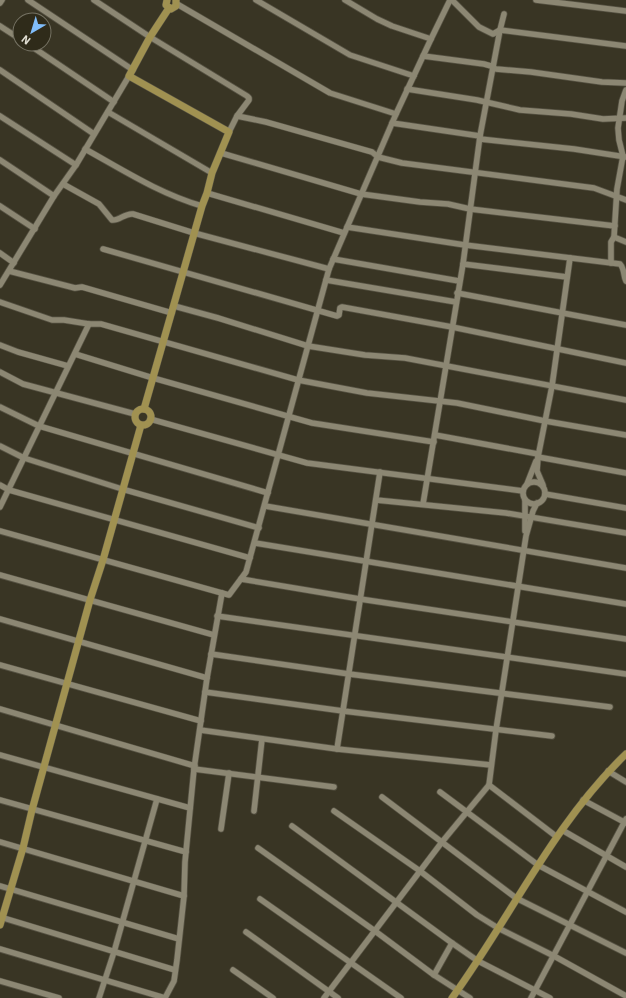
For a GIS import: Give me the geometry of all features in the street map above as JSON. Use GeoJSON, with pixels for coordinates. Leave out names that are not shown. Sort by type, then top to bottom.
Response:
{"type":"FeatureCollection","features":[{"type":"Feature","properties":{"kind":"main road"},"geometry":{"type":"LineString","coordinates":[[144,408],[212,173],[229,132],[131,73],[150,38],[166,3],[173,8],[176,2]]}},
{"type":"Feature","properties":{"kind":"main road"},"geometry":{"type":"LineString","coordinates":[[144,408],[149,412],[150,419],[148,423],[141,424],[136,421],[135,414],[139,409],[144,408]]}},
{"type":"Feature","properties":{"kind":"main road"},"geometry":{"type":"LineString","coordinates":[[1,920],[23,848],[32,810],[90,600],[103,560],[141,424]]}},
{"type":"Feature","properties":{"kind":"main road"},"geometry":{"type":"LineString","coordinates":[[452,998],[478,961],[516,898],[583,800],[608,771],[626,754]]}},
{"type":"Feature","properties":{"kind":"street"},"geometry":{"type":"LineString","coordinates":[[0,285],[54,196],[76,165],[131,73],[28,0]]}},
{"type":"Feature","properties":{"kind":"street"},"geometry":{"type":"LineString","coordinates":[[94,0],[150,38],[247,96],[249,100],[237,116],[229,132]]}},
{"type":"Feature","properties":{"kind":"street"},"geometry":{"type":"LineString","coordinates":[[256,0],[350,55],[414,76]]}},
{"type":"Feature","properties":{"kind":"street"},"geometry":{"type":"LineString","coordinates":[[345,0],[392,26],[432,39]]}},
{"type":"Feature","properties":{"kind":"street"},"geometry":{"type":"LineString","coordinates":[[0,531],[229,595],[246,572],[329,269],[407,89],[451,0],[484,30],[493,34],[500,30],[626,46]]}},
{"type":"Feature","properties":{"kind":"street"},"geometry":{"type":"LineString","coordinates":[[536,0],[626,11]]}},
{"type":"Feature","properties":{"kind":"street"},"geometry":{"type":"LineString","coordinates":[[176,2],[330,93],[396,114]]}},
{"type":"Feature","properties":{"kind":"street"},"geometry":{"type":"LineString","coordinates":[[424,504],[457,293],[463,264],[474,173],[504,14]]}},
{"type":"Feature","properties":{"kind":"street"},"geometry":{"type":"LineString","coordinates":[[0,26],[12,34]]}},
{"type":"Feature","properties":{"kind":"street"},"geometry":{"type":"LineString","coordinates":[[40,52],[114,102]]}},
{"type":"Feature","properties":{"kind":"street"},"geometry":{"type":"LineString","coordinates":[[423,56],[484,64],[493,69],[531,72],[602,82],[626,83]]}},
{"type":"Feature","properties":{"kind":"street"},"geometry":{"type":"LineString","coordinates":[[0,70],[94,134]]}},
{"type":"Feature","properties":{"kind":"street"},"geometry":{"type":"LineString","coordinates":[[407,89],[477,100],[520,110],[603,118],[623,118]]}},
{"type":"Feature","properties":{"kind":"street"},"geometry":{"type":"LineString","coordinates":[[610,263],[611,242],[614,237],[617,196],[625,156],[619,140],[623,118],[622,101],[626,90]]}},
{"type":"Feature","properties":{"kind":"street"},"geometry":{"type":"LineString","coordinates":[[108,112],[212,173]]}},
{"type":"Feature","properties":{"kind":"street"},"geometry":{"type":"LineString","coordinates":[[0,116],[76,165]]}},
{"type":"Feature","properties":{"kind":"street"},"geometry":{"type":"LineString","coordinates":[[237,116],[266,122],[372,152],[378,157],[402,163],[594,188],[626,200]]}},
{"type":"Feature","properties":{"kind":"street"},"geometry":{"type":"LineString","coordinates":[[392,123],[480,138],[625,156]]}},
{"type":"Feature","properties":{"kind":"street"},"geometry":{"type":"LineString","coordinates":[[85,149],[167,194],[202,206]]}},
{"type":"Feature","properties":{"kind":"street"},"geometry":{"type":"LineString","coordinates":[[221,153],[361,194],[420,202],[448,204],[470,209],[614,226]]}},
{"type":"Feature","properties":{"kind":"street"},"geometry":{"type":"LineString","coordinates":[[0,160],[54,196]]}},
{"type":"Feature","properties":{"kind":"street"},"geometry":{"type":"LineString","coordinates":[[63,184],[99,204],[112,220],[133,214],[194,233],[329,269]]}},
{"type":"Feature","properties":{"kind":"street"},"geometry":{"type":"LineString","coordinates":[[207,193],[344,233]]}},
{"type":"Feature","properties":{"kind":"street"},"geometry":{"type":"LineString","coordinates":[[0,206],[34,229]]}},
{"type":"Feature","properties":{"kind":"street"},"geometry":{"type":"LineString","coordinates":[[347,227],[465,245],[620,264],[624,269],[623,276],[626,281]]}},
{"type":"Feature","properties":{"kind":"street"},"geometry":{"type":"LineString","coordinates":[[614,237],[626,242]]}},
{"type":"Feature","properties":{"kind":"street"},"geometry":{"type":"LineString","coordinates":[[103,249],[337,316],[339,315],[340,308],[342,307],[452,327],[626,363]]}},
{"type":"Feature","properties":{"kind":"street"},"geometry":{"type":"LineString","coordinates":[[0,253],[14,263]]}},
{"type":"Feature","properties":{"kind":"street"},"geometry":{"type":"LineString","coordinates":[[525,500],[533,504],[537,503],[541,501],[545,494],[537,471],[538,456],[552,386],[570,258]]}},
{"type":"Feature","properties":{"kind":"street"},"geometry":{"type":"LineString","coordinates":[[333,259],[459,281]]}},
{"type":"Feature","properties":{"kind":"street"},"geometry":{"type":"LineString","coordinates":[[463,264],[567,277]]}},
{"type":"Feature","properties":{"kind":"street"},"geometry":{"type":"LineString","coordinates":[[9,271],[75,288],[82,287],[173,310],[218,318],[308,346],[365,355],[405,358],[626,400]]}},
{"type":"Feature","properties":{"kind":"street"},"geometry":{"type":"LineString","coordinates":[[326,280],[456,302]]}},
{"type":"Feature","properties":{"kind":"street"},"geometry":{"type":"LineString","coordinates":[[457,293],[626,325]]}},
{"type":"Feature","properties":{"kind":"street"},"geometry":{"type":"LineString","coordinates":[[0,302],[52,320],[101,324],[298,380],[367,393],[457,403],[545,421],[626,435]]}},
{"type":"Feature","properties":{"kind":"street"},"geometry":{"type":"LineString","coordinates":[[0,507],[89,324]]}},
{"type":"Feature","properties":{"kind":"street"},"geometry":{"type":"LineString","coordinates":[[0,345],[18,352],[68,366]]}},
{"type":"Feature","properties":{"kind":"street"},"geometry":{"type":"LineString","coordinates":[[74,354],[312,423],[434,442]]}},
{"type":"Feature","properties":{"kind":"street"},"geometry":{"type":"LineString","coordinates":[[0,372],[23,384],[135,414]]}},
{"type":"Feature","properties":{"kind":"street"},"geometry":{"type":"LineString","coordinates":[[0,407],[40,426],[268,493]]}},
{"type":"Feature","properties":{"kind":"street"},"geometry":{"type":"LineString","coordinates":[[150,419],[307,463],[523,491]]}},
{"type":"Feature","properties":{"kind":"street"},"geometry":{"type":"LineString","coordinates":[[435,435],[626,473]]}},
{"type":"Feature","properties":{"kind":"street"},"geometry":{"type":"LineString","coordinates":[[0,446],[24,458],[122,489],[259,528]]}},
{"type":"Feature","properties":{"kind":"street"},"geometry":{"type":"LineString","coordinates":[[526,536],[525,500],[523,491],[538,456]]}},
{"type":"Feature","properties":{"kind":"street"},"geometry":{"type":"LineString","coordinates":[[337,749],[380,472]]}},
{"type":"Feature","properties":{"kind":"street"},"geometry":{"type":"LineString","coordinates":[[527,484],[535,481],[543,485]]}},
{"type":"Feature","properties":{"kind":"street"},"geometry":{"type":"LineString","coordinates":[[0,485],[8,490],[250,558]]}},
{"type":"Feature","properties":{"kind":"street"},"geometry":{"type":"LineString","coordinates":[[545,494],[626,508]]}},
{"type":"Feature","properties":{"kind":"street"},"geometry":{"type":"LineString","coordinates":[[376,500],[525,515],[626,533]]}},
{"type":"Feature","properties":{"kind":"street"},"geometry":{"type":"LineString","coordinates":[[324,998],[352,963],[442,842],[489,785],[501,694],[526,536],[537,503]]}},
{"type":"Feature","properties":{"kind":"street"},"geometry":{"type":"LineString","coordinates":[[264,506],[626,568]]}},
{"type":"Feature","properties":{"kind":"street"},"geometry":{"type":"LineString","coordinates":[[254,543],[626,604]]}},
{"type":"Feature","properties":{"kind":"street"},"geometry":{"type":"LineString","coordinates":[[0,575],[214,635]]}},
{"type":"Feature","properties":{"kind":"street"},"geometry":{"type":"LineString","coordinates":[[241,579],[360,599],[626,639]]}},
{"type":"Feature","properties":{"kind":"street"},"geometry":{"type":"LineString","coordinates":[[0,949],[165,998],[174,981],[184,896],[186,852],[194,767],[207,678],[222,592]]}},
{"type":"Feature","properties":{"kind":"street"},"geometry":{"type":"LineString","coordinates":[[218,616],[626,674]]}},
{"type":"Feature","properties":{"kind":"street"},"geometry":{"type":"LineString","coordinates":[[0,620],[207,678]]}},
{"type":"Feature","properties":{"kind":"street"},"geometry":{"type":"LineString","coordinates":[[211,654],[349,674],[610,707]]}},
{"type":"Feature","properties":{"kind":"street"},"geometry":{"type":"LineString","coordinates":[[0,665],[67,685],[201,721]]}},
{"type":"Feature","properties":{"kind":"street"},"geometry":{"type":"LineString","coordinates":[[205,692],[343,711],[552,736]]}},
{"type":"Feature","properties":{"kind":"street"},"geometry":{"type":"LineString","coordinates":[[0,709],[194,767],[334,787]]}},
{"type":"Feature","properties":{"kind":"street"},"geometry":{"type":"LineString","coordinates":[[200,730],[337,749],[491,765]]}},
{"type":"Feature","properties":{"kind":"street"},"geometry":{"type":"LineString","coordinates":[[254,811],[262,739]]}},
{"type":"Feature","properties":{"kind":"street"},"geometry":{"type":"LineString","coordinates":[[0,755],[190,808]]}},
{"type":"Feature","properties":{"kind":"street"},"geometry":{"type":"LineString","coordinates":[[608,771],[626,782]]}},
{"type":"Feature","properties":{"kind":"street"},"geometry":{"type":"LineString","coordinates":[[221,829],[229,773]]}},
{"type":"Feature","properties":{"kind":"street"},"geometry":{"type":"LineString","coordinates":[[489,785],[557,837]]}},
{"type":"Feature","properties":{"kind":"street"},"geometry":{"type":"LineString","coordinates":[[440,792],[538,865],[626,912]]}},
{"type":"Feature","properties":{"kind":"street"},"geometry":{"type":"LineString","coordinates":[[382,797],[516,898],[626,953]]}},
{"type":"Feature","properties":{"kind":"street"},"geometry":{"type":"LineString","coordinates":[[99,998],[147,841],[157,799]]}},
{"type":"Feature","properties":{"kind":"street"},"geometry":{"type":"LineString","coordinates":[[0,800],[186,852]]}},
{"type":"Feature","properties":{"kind":"street"},"geometry":{"type":"LineString","coordinates":[[531,998],[626,822],[583,800]]}},
{"type":"Feature","properties":{"kind":"street"},"geometry":{"type":"LineString","coordinates":[[334,811],[420,871],[477,915],[498,928],[554,956],[626,996]]}},
{"type":"Feature","properties":{"kind":"street"},"geometry":{"type":"LineString","coordinates":[[292,826],[478,961],[550,998]]}},
{"type":"Feature","properties":{"kind":"street"},"geometry":{"type":"LineString","coordinates":[[562,830],[606,857],[626,867]]}},
{"type":"Feature","properties":{"kind":"street"},"geometry":{"type":"LineString","coordinates":[[0,842],[184,896]]}},
{"type":"Feature","properties":{"kind":"street"},"geometry":{"type":"LineString","coordinates":[[258,848],[376,931],[434,975],[470,998]]}},
{"type":"Feature","properties":{"kind":"street"},"geometry":{"type":"LineString","coordinates":[[0,886],[179,939]]}},
{"type":"Feature","properties":{"kind":"street"},"geometry":{"type":"LineString","coordinates":[[260,899],[401,998]]}},
{"type":"Feature","properties":{"kind":"street"},"geometry":{"type":"LineString","coordinates":[[1,920],[175,970]]}},
{"type":"Feature","properties":{"kind":"street"},"geometry":{"type":"LineString","coordinates":[[246,932],[338,998]]}},
{"type":"Feature","properties":{"kind":"street"},"geometry":{"type":"LineString","coordinates":[[434,975],[452,942]]}},
{"type":"Feature","properties":{"kind":"street"},"geometry":{"type":"LineString","coordinates":[[233,970],[273,998]]}},
{"type":"Feature","properties":{"kind":"street"},"geometry":{"type":"LineString","coordinates":[[0,981],[59,998]]}}]}
